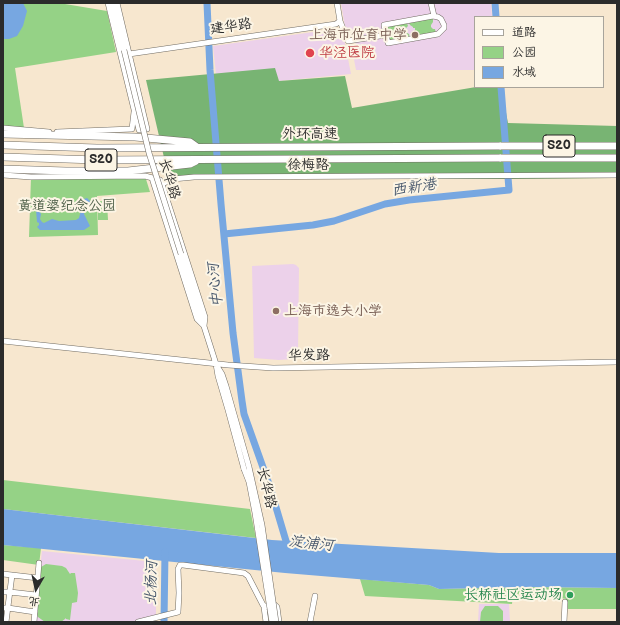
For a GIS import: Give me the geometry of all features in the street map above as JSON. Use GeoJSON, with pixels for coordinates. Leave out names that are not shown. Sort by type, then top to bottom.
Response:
{"type":"FeatureCollection","features":[{"type":"Feature","properties":{"kind":"highway"},"geometry":{"type":"LineString","coordinates":[[3,134],[135,137],[190,142],[199,148]]}},
{"type":"Feature","properties":{"kind":"highway","name":"外环高速"},"geometry":{"type":"LineString","coordinates":[[3,145],[97,148],[617,146]]}},
{"type":"Feature","properties":{"kind":"highway","name":"外环高速"},"geometry":{"type":"LineString","coordinates":[[3,157],[74,159],[617,158]]}},
{"type":"Feature","properties":{"kind":"highway"},"geometry":{"type":"LineString","coordinates":[[3,169],[128,171],[190,164],[198,159]]}},
{"type":"Feature","properties":{"kind":"street"},"geometry":{"type":"LineString","coordinates":[[108,3],[139,130],[147,130],[117,3]]}},
{"type":"Feature","properties":{"kind":"street","name":"长华路"},"geometry":{"type":"LineString","coordinates":[[112,3],[147,147],[216,364],[218,376],[262,525],[278,622]]}},
{"type":"Feature","properties":{"kind":"street"},"geometry":{"type":"LineString","coordinates":[[337,3],[338,23],[348,41],[386,35]]}},
{"type":"Feature","properties":{"kind":"street"},"geometry":{"type":"LineString","coordinates":[[431,3],[434,16]]}},
{"type":"Feature","properties":{"kind":"street"},"geometry":{"type":"LineString","coordinates":[[438,16],[444,25],[444,28],[438,34],[388,43],[386,35],[384,24],[438,16]]}},
{"type":"Feature","properties":{"kind":"street","name":"建华路"},"geometry":{"type":"LineString","coordinates":[[129,54],[338,23]]}},
{"type":"Feature","properties":{"kind":"street"},"geometry":{"type":"LineString","coordinates":[[3,128],[53,132],[132,129],[134,109]]}},
{"type":"Feature","properties":{"kind":"street"},"geometry":{"type":"LineString","coordinates":[[3,175],[31,177],[145,176],[160,180],[162,184]]}},
{"type":"Feature","properties":{"kind":"street","name":"徐梅路"},"geometry":{"type":"LineString","coordinates":[[162,184],[173,179],[194,177],[617,175]]}},
{"type":"Feature","properties":{"kind":"street","name":"长华路"},"geometry":{"type":"LineString","coordinates":[[152,178],[197,319],[204,326]]}},
{"type":"Feature","properties":{"kind":"street","name":"长华路"},"geometry":{"type":"LineString","coordinates":[[162,184],[205,317],[204,326]]}},
{"type":"Feature","properties":{"kind":"street","name":"华发路"},"geometry":{"type":"LineString","coordinates":[[3,341],[216,364],[273,368],[617,362]]}},
{"type":"Feature","properties":{"kind":"street","name":"长华路"},"geometry":{"type":"LineString","coordinates":[[246,468],[270,622]]}},
{"type":"Feature","properties":{"kind":"street"},"geometry":{"type":"LineString","coordinates":[[34,622],[39,563]]}},
{"type":"Feature","properties":{"kind":"street"},"geometry":{"type":"LineString","coordinates":[[138,622],[178,612],[178,569],[180,565],[244,573],[248,576],[263,605],[265,606],[266,622]]}},
{"type":"Feature","properties":{"kind":"street"},"geometry":{"type":"LineString","coordinates":[[3,574],[38,578]]}},
{"type":"Feature","properties":{"kind":"street"},"geometry":{"type":"LineString","coordinates":[[6,622],[5,608],[10,592],[12,574]]}},
{"type":"Feature","properties":{"kind":"street"},"geometry":{"type":"LineString","coordinates":[[3,592],[36,595]]}},
{"type":"Feature","properties":{"kind":"street"},"geometry":{"type":"LineString","coordinates":[[310,622],[315,596]]}},
{"type":"Feature","properties":{"kind":"street"},"geometry":{"type":"LineString","coordinates":[[564,622],[565,602]]}},
{"type":"Feature","properties":{"kind":"street"},"geometry":{"type":"LineString","coordinates":[[265,606],[276,606],[278,622]]}},
{"type":"Feature","properties":{"kind":"street"},"geometry":{"type":"LineString","coordinates":[[5,608],[35,612]]}},
{"type":"Feature","properties":{"kind":"shaded area","name":"上海市位育中学"},"geometry":{"type":"Polygon","coordinates":[[[341,3],[491,3],[492,16],[474,16],[474,70],[356,70],[353,54],[357,50],[353,30],[345,27],[341,3]]]}},
{"type":"Feature","properties":{"kind":"shaded area","name":"华泾医院"},"geometry":{"type":"Polygon","coordinates":[[[342,28],[351,74],[279,81],[216,74],[213,46],[342,28]]]}},
{"type":"Feature","properties":{"kind":"shaded area","name":"上海市逸夫小学"},"geometry":{"type":"Polygon","coordinates":[[[293,264],[299,268],[297,356],[293,359],[279,360],[254,358],[252,266],[293,264]]]}},
{"type":"Feature","properties":{"kind":"shaded area"},"geometry":{"type":"Polygon","coordinates":[[[42,551],[156,562],[156,617],[135,622],[34,622],[42,551]]]}},
{"type":"Feature","properties":{"kind":"shaded area"},"geometry":{"type":"Polygon","coordinates":[[[479,604],[509,604],[510,622],[478,622],[479,604]]]}},
{"type":"Feature","properties":{"kind":"green space"},"geometry":{"type":"Polygon","coordinates":[[[3,3],[59,3],[107,11],[116,52],[15,68],[24,128],[3,126],[3,3]]]}},
{"type":"Feature","properties":{"kind":"green space"},"geometry":{"type":"Polygon","coordinates":[[[433,18],[431,27],[435,29],[436,34],[412,37],[411,34],[415,28],[413,28],[409,23],[433,18]]]}},
{"type":"Feature","properties":{"kind":"green space"},"geometry":{"type":"Polygon","coordinates":[[[407,23],[408,26],[404,32],[409,34],[410,38],[390,41],[387,27],[407,23]]]}},
{"type":"Feature","properties":{"kind":"green space"},"geometry":{"type":"Polygon","coordinates":[[[275,68],[279,81],[345,76],[352,108],[474,87],[501,88],[508,123],[617,126],[617,178],[169,179],[146,80],[275,68]]]}},
{"type":"Feature","properties":{"kind":"green space","name":"黄道婆纪念公园"},"geometry":{"type":"Polygon","coordinates":[[[145,176],[150,192],[97,196],[98,235],[29,237],[31,177],[145,176]]]}},
{"type":"Feature","properties":{"kind":"green space"},"geometry":{"type":"Polygon","coordinates":[[[98,201],[107,201],[108,220],[98,220],[98,201]]]}},
{"type":"Feature","properties":{"kind":"green space"},"geometry":{"type":"Polygon","coordinates":[[[3,480],[250,509],[256,538],[3,509],[3,480]]]}},
{"type":"Feature","properties":{"kind":"green space"},"geometry":{"type":"Polygon","coordinates":[[[3,545],[41,548],[39,565],[3,560],[3,545]]]}},
{"type":"Feature","properties":{"kind":"green space"},"geometry":{"type":"Polygon","coordinates":[[[46,564],[62,566],[66,568],[70,574],[75,573],[78,593],[77,602],[72,603],[70,620],[66,618],[61,622],[45,622],[38,617],[41,567],[46,564]]]}},
{"type":"Feature","properties":{"kind":"green space"},"geometry":{"type":"Polygon","coordinates":[[[360,579],[429,585],[439,589],[532,587],[617,588],[617,609],[568,609],[566,599],[546,595],[513,594],[512,604],[365,596],[360,579]]]}},
{"type":"Feature","properties":{"kind":"green space"},"geometry":{"type":"Polygon","coordinates":[[[485,606],[498,606],[503,611],[503,622],[480,622],[481,612],[485,606]]]}},
{"type":"Feature","properties":{"kind":"water"},"geometry":{"type":"Polygon","coordinates":[[[3,3],[23,3],[27,11],[23,26],[17,36],[9,39],[3,39],[3,3]]]}},
{"type":"Feature","properties":{"kind":"water"},"geometry":{"type":"Polygon","coordinates":[[[87,198],[90,203],[85,207],[84,214],[90,226],[84,230],[40,230],[37,227],[39,223],[37,222],[34,204],[41,214],[40,219],[44,223],[52,219],[59,221],[76,220],[79,218],[84,199],[87,198]]]}},
{"type":"Feature","properties":{"kind":"water","name":"淀浦河"},"geometry":{"type":"Polygon","coordinates":[[[3,509],[272,540],[499,553],[617,553],[617,588],[532,587],[439,589],[429,585],[285,573],[3,545],[3,509]]]}},
{"type":"Feature","properties":{"kind":"waterway","name":"中心河"},"geometry":{"type":"LineString","coordinates":[[207,3],[210,70],[221,204],[233,333],[242,401],[244,414],[270,487],[286,541],[290,549]]}},
{"type":"Feature","properties":{"kind":"waterway","name":"西新港"},"geometry":{"type":"LineString","coordinates":[[495,3],[496,16]]}},
{"type":"Feature","properties":{"kind":"waterway","name":"西新港"},"geometry":{"type":"LineString","coordinates":[[224,234],[313,225],[334,221],[385,204],[409,200],[509,190],[501,88]]}},
{"type":"Feature","properties":{"kind":"waterway","name":"北杨河"},"geometry":{"type":"LineString","coordinates":[[164,622],[165,552]]}},
{"type":"Feature","properties":{"kind":"place","name":"上海市位育中学"},"geometry":{"type":"Point","coordinates":[415,35]}},
{"type":"Feature","properties":{"kind":"place","name":"华泾医院"},"geometry":{"type":"Point","coordinates":[310,53]}},
{"type":"Feature","properties":{"kind":"place","name":"上海市逸夫小学"},"geometry":{"type":"Point","coordinates":[276,311]}},
{"type":"Feature","properties":{"kind":"place","name":"长桥社区运动场"},"geometry":{"type":"Point","coordinates":[570,595]}}]}
